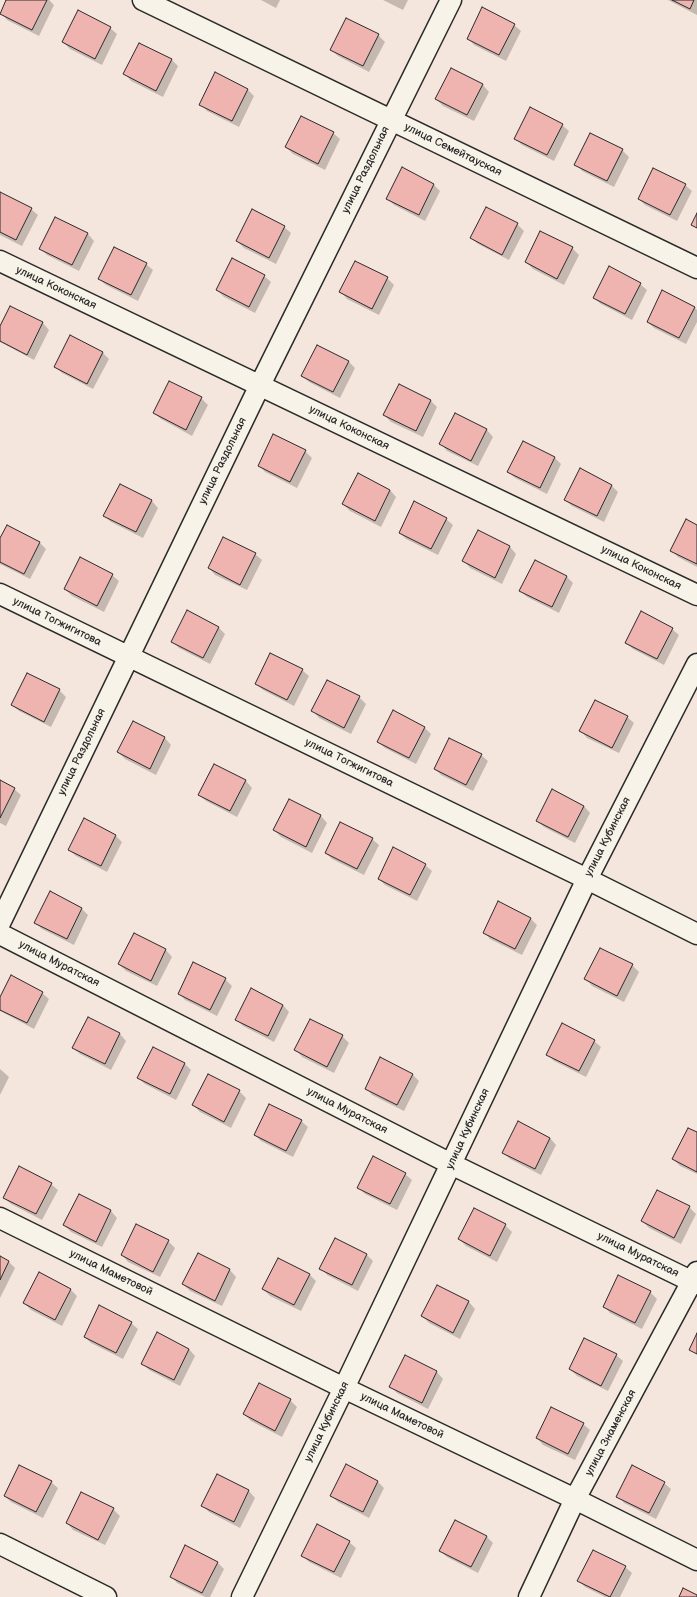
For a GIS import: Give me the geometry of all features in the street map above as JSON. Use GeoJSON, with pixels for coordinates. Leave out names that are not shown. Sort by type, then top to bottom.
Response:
{"type":"FeatureCollection","features":[{"type":"Feature","properties":{"kind":"street","name":"улица Семейтауская"},"geometry":{"type":"LineString","coordinates":[[144,0],[697,268]]}},
{"type":"Feature","properties":{"kind":"street","name":"улица Раздольная"},"geometry":{"type":"LineString","coordinates":[[0,923],[260,385],[451,0]]}},
{"type":"Feature","properties":{"kind":"street","name":"улица Коконская"},"geometry":{"type":"LineString","coordinates":[[0,261],[697,595]]}},
{"type":"Feature","properties":{"kind":"street","name":"улица Тогжигитова"},"geometry":{"type":"LineString","coordinates":[[0,594],[587,878],[697,934]]}},
{"type":"Feature","properties":{"kind":"street","name":"улица Кубинская"},"geometry":{"type":"LineString","coordinates":[[242,1597],[344,1388],[587,878],[697,664]]}},
{"type":"Feature","properties":{"kind":"street","name":"улица Муратская"},"geometry":{"type":"LineString","coordinates":[[0,934],[451,1164],[695,1279]]}},
{"type":"Feature","properties":{"kind":"street","name":"улица Маметовой"},"geometry":{"type":"LineString","coordinates":[[0,1218],[697,1560]]}},
{"type":"Feature","properties":{"kind":"street","name":"улица Знаменская"},"geometry":{"type":"LineString","coordinates":[[529,1597],[575,1499],[695,1279]]}},
{"type":"Feature","properties":{"kind":"street"},"geometry":{"type":"LineString","coordinates":[[0,1544],[106,1597]]}},
{"type":"Feature","properties":{"kind":"building"},"geometry":{"type":"Polygon","coordinates":[[[6,0],[47,0],[32,30],[0,14],[6,0]]]}},
{"type":"Feature","properties":{"kind":"building"},"geometry":{"type":"Polygon","coordinates":[[[672,0],[694,0],[690,9],[672,0]]]}},
{"type":"Feature","properties":{"kind":"building"},"geometry":{"type":"Polygon","coordinates":[[[482,7],[515,24],[499,55],[467,39],[482,7]]]}},
{"type":"Feature","properties":{"kind":"building"},"geometry":{"type":"Polygon","coordinates":[[[78,10],[111,27],[95,59],[62,42],[78,10]]]}},
{"type":"Feature","properties":{"kind":"building"},"geometry":{"type":"Polygon","coordinates":[[[346,18],[379,34],[363,66],[330,50],[346,18]]]}},
{"type":"Feature","properties":{"kind":"building"},"geometry":{"type":"Polygon","coordinates":[[[139,43],[172,59],[156,91],[123,74],[139,43]]]}},
{"type":"Feature","properties":{"kind":"building"},"geometry":{"type":"Polygon","coordinates":[[[451,68],[483,84],[467,115],[435,99],[451,68]]]}},
{"type":"Feature","properties":{"kind":"building"},"geometry":{"type":"Polygon","coordinates":[[[215,72],[248,89],[232,121],[199,105],[215,72]]]}},
{"type":"Feature","properties":{"kind":"building"},"geometry":{"type":"Polygon","coordinates":[[[530,107],[563,124],[547,155],[514,139],[530,107]]]}},
{"type":"Feature","properties":{"kind":"building"},"geometry":{"type":"Polygon","coordinates":[[[301,116],[334,132],[318,164],[285,147],[301,116]]]}},
{"type":"Feature","properties":{"kind":"building"},"geometry":{"type":"Polygon","coordinates":[[[590,133],[623,149],[607,181],[574,165],[590,133]]]}},
{"type":"Feature","properties":{"kind":"building"},"geometry":{"type":"Polygon","coordinates":[[[402,167],[434,184],[419,215],[386,199],[402,167]]]}},
{"type":"Feature","properties":{"kind":"building"},"geometry":{"type":"Polygon","coordinates":[[[653,168],[686,184],[670,215],[638,199],[653,168]]]}},
{"type":"Feature","properties":{"kind":"building"},"geometry":{"type":"Polygon","coordinates":[[[0,192],[32,208],[16,240],[0,232],[0,192]]]}},
{"type":"Feature","properties":{"kind":"building"},"geometry":{"type":"Polygon","coordinates":[[[486,207],[518,223],[502,255],[470,238],[486,207]]]}},
{"type":"Feature","properties":{"kind":"building"},"geometry":{"type":"Polygon","coordinates":[[[252,209],[285,226],[269,258],[236,241],[252,209]]]}},
{"type":"Feature","properties":{"kind":"building"},"geometry":{"type":"Polygon","coordinates":[[[697,213],[697,228],[691,225],[697,213]]]}},
{"type":"Feature","properties":{"kind":"building"},"geometry":{"type":"Polygon","coordinates":[[[55,217],[88,233],[72,265],[39,249],[55,217]]]}},
{"type":"Feature","properties":{"kind":"building"},"geometry":{"type":"Polygon","coordinates":[[[540,231],[573,247],[557,279],[525,262],[540,231]]]}},
{"type":"Feature","properties":{"kind":"building"},"geometry":{"type":"Polygon","coordinates":[[[114,247],[147,263],[131,295],[98,279],[114,247]]]}},
{"type":"Feature","properties":{"kind":"building"},"geometry":{"type":"Polygon","coordinates":[[[232,258],[265,275],[249,307],[216,290],[232,258]]]}},
{"type":"Feature","properties":{"kind":"building"},"geometry":{"type":"Polygon","coordinates":[[[355,261],[388,277],[372,309],[339,292],[355,261]]]}},
{"type":"Feature","properties":{"kind":"building"},"geometry":{"type":"Polygon","coordinates":[[[609,266],[641,283],[625,314],[593,298],[609,266]]]}},
{"type":"Feature","properties":{"kind":"building"},"geometry":{"type":"Polygon","coordinates":[[[662,290],[695,307],[679,338],[647,322],[662,290]]]}},
{"type":"Feature","properties":{"kind":"building"},"geometry":{"type":"Polygon","coordinates":[[[10,306],[43,322],[27,355],[0,341],[0,326],[10,306]]]}},
{"type":"Feature","properties":{"kind":"building"},"geometry":{"type":"Polygon","coordinates":[[[70,335],[103,352],[87,384],[54,367],[70,335]]]}},
{"type":"Feature","properties":{"kind":"building"},"geometry":{"type":"Polygon","coordinates":[[[317,345],[349,361],[333,392],[301,376],[317,345]]]}},
{"type":"Feature","properties":{"kind":"building"},"geometry":{"type":"Polygon","coordinates":[[[169,381],[202,397],[186,430],[153,413],[169,381]]]}},
{"type":"Feature","properties":{"kind":"building"},"geometry":{"type":"Polygon","coordinates":[[[399,384],[431,400],[416,431],[383,415],[399,384]]]}},
{"type":"Feature","properties":{"kind":"building"},"geometry":{"type":"Polygon","coordinates":[[[455,413],[487,429],[471,461],[439,444],[455,413]]]}},
{"type":"Feature","properties":{"kind":"building"},"geometry":{"type":"Polygon","coordinates":[[[273,434],[306,450],[290,482],[258,466],[273,434]]]}},
{"type":"Feature","properties":{"kind":"building"},"geometry":{"type":"Polygon","coordinates":[[[523,441],[555,457],[540,488],[507,472],[523,441]]]}},
{"type":"Feature","properties":{"kind":"building"},"geometry":{"type":"Polygon","coordinates":[[[580,468],[612,485],[597,516],[564,500],[580,468]]]}},
{"type":"Feature","properties":{"kind":"building"},"geometry":{"type":"Polygon","coordinates":[[[358,473],[390,490],[375,521],[342,504],[358,473]]]}},
{"type":"Feature","properties":{"kind":"building"},"geometry":{"type":"Polygon","coordinates":[[[120,484],[152,500],[136,532],[103,516],[120,484]]]}},
{"type":"Feature","properties":{"kind":"building"},"geometry":{"type":"Polygon","coordinates":[[[414,501],[447,518],[431,549],[399,533],[414,501]]]}},
{"type":"Feature","properties":{"kind":"building"},"geometry":{"type":"Polygon","coordinates":[[[686,519],[697,525],[697,564],[670,551],[686,519]]]}},
{"type":"Feature","properties":{"kind":"building"},"geometry":{"type":"Polygon","coordinates":[[[7,525],[40,542],[24,574],[0,562],[0,538],[7,525]]]}},
{"type":"Feature","properties":{"kind":"building"},"geometry":{"type":"Polygon","coordinates":[[[478,530],[510,546],[495,578],[462,561],[478,530]]]}},
{"type":"Feature","properties":{"kind":"building"},"geometry":{"type":"Polygon","coordinates":[[[223,537],[256,553],[240,585],[208,568],[223,537]]]}},
{"type":"Feature","properties":{"kind":"building"},"geometry":{"type":"Polygon","coordinates":[[[80,557],[113,574],[97,606],[64,589],[80,557]]]}},
{"type":"Feature","properties":{"kind":"building"},"geometry":{"type":"Polygon","coordinates":[[[535,560],[567,576],[552,607],[519,591],[535,560]]]}},
{"type":"Feature","properties":{"kind":"building"},"geometry":{"type":"Polygon","coordinates":[[[187,610],[219,627],[203,658],[171,642],[187,610]]]}},
{"type":"Feature","properties":{"kind":"building"},"geometry":{"type":"Polygon","coordinates":[[[641,611],[673,628],[657,659],[625,643],[641,611]]]}},
{"type":"Feature","properties":{"kind":"building"},"geometry":{"type":"Polygon","coordinates":[[[270,653],[303,669],[287,700],[255,684],[270,653]]]}},
{"type":"Feature","properties":{"kind":"building"},"geometry":{"type":"Polygon","coordinates":[[[27,673],[60,689],[44,722],[11,705],[27,673]]]}},
{"type":"Feature","properties":{"kind":"building"},"geometry":{"type":"Polygon","coordinates":[[[327,680],[360,696],[344,728],[311,711],[327,680]]]}},
{"type":"Feature","properties":{"kind":"building"},"geometry":{"type":"Polygon","coordinates":[[[595,700],[628,716],[612,748],[579,731],[595,700]]]}},
{"type":"Feature","properties":{"kind":"building"},"geometry":{"type":"Polygon","coordinates":[[[393,710],[425,727],[409,758],[377,742],[393,710]]]}},
{"type":"Feature","properties":{"kind":"building"},"geometry":{"type":"Polygon","coordinates":[[[133,721],[165,737],[150,769],[117,752],[133,721]]]}},
{"type":"Feature","properties":{"kind":"building"},"geometry":{"type":"Polygon","coordinates":[[[449,738],[482,754],[466,785],[434,769],[449,738]]]}},
{"type":"Feature","properties":{"kind":"building"},"geometry":{"type":"Polygon","coordinates":[[[214,764],[246,780],[230,811],[198,795],[214,764]]]}},
{"type":"Feature","properties":{"kind":"building"},"geometry":{"type":"Polygon","coordinates":[[[0,780],[15,788],[0,818],[0,780]]]}},
{"type":"Feature","properties":{"kind":"building"},"geometry":{"type":"Polygon","coordinates":[[[552,789],[584,806],[568,837],[536,821],[552,789]]]}},
{"type":"Feature","properties":{"kind":"building"},"geometry":{"type":"Polygon","coordinates":[[[289,799],[321,815],[306,847],[273,830],[289,799]]]}},
{"type":"Feature","properties":{"kind":"building"},"geometry":{"type":"Polygon","coordinates":[[[84,818],[116,835],[101,866],[68,850],[84,818]]]}},
{"type":"Feature","properties":{"kind":"building"},"geometry":{"type":"Polygon","coordinates":[[[340,822],[373,838],[357,869],[325,853],[340,822]]]}},
{"type":"Feature","properties":{"kind":"building"},"geometry":{"type":"Polygon","coordinates":[[[393,847],[426,864],[410,895],[378,879],[393,847]]]}},
{"type":"Feature","properties":{"kind":"building"},"geometry":{"type":"Polygon","coordinates":[[[50,891],[82,908],[67,939],[34,923],[50,891]]]}},
{"type":"Feature","properties":{"kind":"building"},"geometry":{"type":"Polygon","coordinates":[[[498,901],[531,918],[515,949],[483,933],[498,901]]]}},
{"type":"Feature","properties":{"kind":"building"},"geometry":{"type":"Polygon","coordinates":[[[134,933],[166,949],[151,981],[118,964],[134,933]]]}},
{"type":"Feature","properties":{"kind":"building"},"geometry":{"type":"Polygon","coordinates":[[[600,948],[633,964],[617,996],[584,979],[600,948]]]}},
{"type":"Feature","properties":{"kind":"building"},"geometry":{"type":"Polygon","coordinates":[[[193,962],[226,978],[210,1010],[178,994],[193,962]]]}},
{"type":"Feature","properties":{"kind":"building"},"geometry":{"type":"Polygon","coordinates":[[[11,975],[43,992],[27,1023],[0,1010],[0,997],[11,975]]]}},
{"type":"Feature","properties":{"kind":"building"},"geometry":{"type":"Polygon","coordinates":[[[251,988],[283,1005],[268,1036],[235,1020],[251,988]]]}},
{"type":"Feature","properties":{"kind":"building"},"geometry":{"type":"Polygon","coordinates":[[[88,1017],[120,1033],[105,1064],[72,1048],[88,1017]]]}},
{"type":"Feature","properties":{"kind":"building"},"geometry":{"type":"Polygon","coordinates":[[[310,1019],[343,1035],[327,1067],[294,1050],[310,1019]]]}},
{"type":"Feature","properties":{"kind":"building"},"geometry":{"type":"Polygon","coordinates":[[[562,1023],[595,1040],[579,1071],[546,1055],[562,1023]]]}},
{"type":"Feature","properties":{"kind":"building"},"geometry":{"type":"Polygon","coordinates":[[[153,1047],[185,1063],[170,1094],[137,1078],[153,1047]]]}},
{"type":"Feature","properties":{"kind":"building"},"geometry":{"type":"Polygon","coordinates":[[[380,1057],[413,1074],[397,1105],[365,1089],[380,1057]]]}},
{"type":"Feature","properties":{"kind":"building"},"geometry":{"type":"Polygon","coordinates":[[[208,1074],[240,1090],[224,1122],[192,1105],[208,1074]]]}},
{"type":"Feature","properties":{"kind":"building"},"geometry":{"type":"Polygon","coordinates":[[[269,1104],[302,1120],[286,1151],[254,1135],[269,1104]]]}},
{"type":"Feature","properties":{"kind":"building"},"geometry":{"type":"Polygon","coordinates":[[[518,1121],[550,1138],[535,1169],[502,1153],[518,1121]]]}},
{"type":"Feature","properties":{"kind":"building"},"geometry":{"type":"Polygon","coordinates":[[[688,1128],[697,1132],[697,1172],[672,1159],[688,1128]]]}},
{"type":"Feature","properties":{"kind":"building"},"geometry":{"type":"Polygon","coordinates":[[[373,1156],[406,1173],[390,1204],[357,1188],[373,1156]]]}},
{"type":"Feature","properties":{"kind":"building"},"geometry":{"type":"Polygon","coordinates":[[[19,1166],[52,1183],[36,1214],[3,1198],[19,1166]]]}},
{"type":"Feature","properties":{"kind":"building"},"geometry":{"type":"Polygon","coordinates":[[[657,1190],[690,1206],[674,1238],[641,1221],[657,1190]]]}},
{"type":"Feature","properties":{"kind":"building"},"geometry":{"type":"Polygon","coordinates":[[[79,1194],[111,1210],[96,1242],[63,1225],[79,1194]]]}},
{"type":"Feature","properties":{"kind":"building"},"geometry":{"type":"Polygon","coordinates":[[[474,1208],[506,1224],[490,1256],[458,1239],[474,1208]]]}},
{"type":"Feature","properties":{"kind":"building"},"geometry":{"type":"Polygon","coordinates":[[[136,1224],[169,1240],[153,1272],[121,1255],[136,1224]]]}},
{"type":"Feature","properties":{"kind":"building"},"geometry":{"type":"Polygon","coordinates":[[[335,1238],[367,1254],[352,1285],[319,1269],[335,1238]]]}},
{"type":"Feature","properties":{"kind":"building"},"geometry":{"type":"Polygon","coordinates":[[[198,1253],[230,1269],[215,1301],[182,1284],[198,1253]]]}},
{"type":"Feature","properties":{"kind":"building"},"geometry":{"type":"Polygon","coordinates":[[[0,1256],[9,1261],[0,1280],[0,1256]]]}},
{"type":"Feature","properties":{"kind":"building"},"geometry":{"type":"Polygon","coordinates":[[[278,1258],[310,1274],[294,1305],[262,1289],[278,1258]]]}},
{"type":"Feature","properties":{"kind":"building"},"geometry":{"type":"Polygon","coordinates":[[[39,1272],[71,1289],[55,1320],[23,1303],[39,1272]]]}},
{"type":"Feature","properties":{"kind":"building"},"geometry":{"type":"Polygon","coordinates":[[[618,1275],[651,1291],[635,1323],[603,1307],[618,1275]]]}},
{"type":"Feature","properties":{"kind":"building"},"geometry":{"type":"Polygon","coordinates":[[[437,1285],[469,1301],[453,1333],[421,1316],[437,1285]]]}},
{"type":"Feature","properties":{"kind":"building"},"geometry":{"type":"Polygon","coordinates":[[[99,1305],[132,1322],[116,1353],[84,1337],[99,1305]]]}},
{"type":"Feature","properties":{"kind":"building"},"geometry":{"type":"Polygon","coordinates":[[[157,1332],[189,1349],[174,1380],[141,1364],[157,1332]]]}},
{"type":"Feature","properties":{"kind":"building"},"geometry":{"type":"Polygon","coordinates":[[[697,1333],[697,1354],[689,1350],[697,1333]]]}},
{"type":"Feature","properties":{"kind":"building"},"geometry":{"type":"Polygon","coordinates":[[[584,1338],[617,1354],[601,1386],[569,1369],[584,1338]]]}},
{"type":"Feature","properties":{"kind":"building"},"geometry":{"type":"Polygon","coordinates":[[[405,1355],[437,1371],[422,1403],[389,1387],[405,1355]]]}},
{"type":"Feature","properties":{"kind":"building"},"geometry":{"type":"Polygon","coordinates":[[[259,1383],[291,1399],[275,1431],[243,1414],[259,1383]]]}},
{"type":"Feature","properties":{"kind":"building"},"geometry":{"type":"Polygon","coordinates":[[[551,1407],[584,1423],[568,1454],[536,1438],[551,1407]]]}},
{"type":"Feature","properties":{"kind":"building"},"geometry":{"type":"Polygon","coordinates":[[[346,1464],[378,1481],[363,1512],[330,1496],[346,1464]]]}},
{"type":"Feature","properties":{"kind":"building"},"geometry":{"type":"Polygon","coordinates":[[[19,1465],[52,1481],[36,1512],[4,1496],[19,1465]]]}},
{"type":"Feature","properties":{"kind":"building"},"geometry":{"type":"Polygon","coordinates":[[[632,1465],[665,1482],[649,1513],[616,1497],[632,1465]]]}},
{"type":"Feature","properties":{"kind":"building"},"geometry":{"type":"Polygon","coordinates":[[[217,1474],[249,1490],[234,1522],[201,1506],[217,1474]]]}},
{"type":"Feature","properties":{"kind":"building"},"geometry":{"type":"Polygon","coordinates":[[[81,1492],[114,1508],[98,1540],[66,1523],[81,1492]]]}},
{"type":"Feature","properties":{"kind":"building"},"geometry":{"type":"Polygon","coordinates":[[[455,1520],[487,1536],[471,1567],[439,1551],[455,1520]]]}},
{"type":"Feature","properties":{"kind":"building"},"geometry":{"type":"Polygon","coordinates":[[[317,1524],[350,1541],[334,1572],[301,1556],[317,1524]]]}},
{"type":"Feature","properties":{"kind":"building"},"geometry":{"type":"Polygon","coordinates":[[[185,1545],[218,1562],[202,1593],[170,1577],[185,1545]]]}},
{"type":"Feature","properties":{"kind":"building"},"geometry":{"type":"Polygon","coordinates":[[[593,1550],[626,1566],[610,1597],[577,1581],[593,1550]]]}},
{"type":"Feature","properties":{"kind":"building"},"geometry":{"type":"Polygon","coordinates":[[[683,1588],[697,1595],[697,1597],[679,1597],[683,1588]]]}}]}
